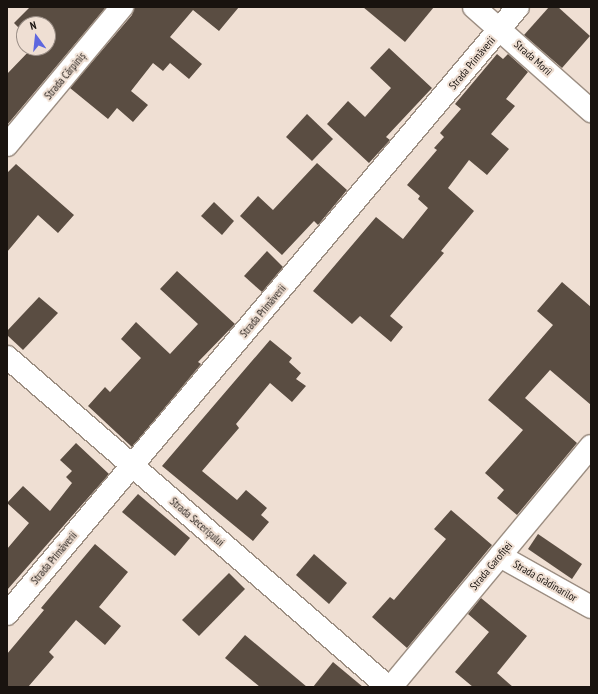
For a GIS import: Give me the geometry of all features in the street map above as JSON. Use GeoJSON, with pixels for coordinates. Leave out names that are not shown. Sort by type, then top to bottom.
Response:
{"type":"FeatureCollection","features":[{"type":"Feature","properties":{"kind":"street","name":"Strada Cărpiniș"},"geometry":{"type":"LineString","coordinates":[[7,145],[122,7]]}},
{"type":"Feature","properties":{"kind":"street","name":"Strada Morii"},"geometry":{"type":"LineString","coordinates":[[474,7],[501,29],[591,111]]}},
{"type":"Feature","properties":{"kind":"street","name":"Strada Primăverii"},"geometry":{"type":"LineString","coordinates":[[7,614],[518,7]]}},
{"type":"Feature","properties":{"kind":"street","name":"Strada Secerișului"},"geometry":{"type":"LineString","coordinates":[[7,357],[389,687]]}},
{"type":"Feature","properties":{"kind":"street","name":"Strada Garofiței"},"geometry":{"type":"LineString","coordinates":[[389,687],[591,446]]}},
{"type":"Feature","properties":{"kind":"street","name":"Strada Grădinarilor"},"geometry":{"type":"LineString","coordinates":[[500,556],[591,607]]}},
{"type":"Feature","properties":{"kind":"building"},"geometry":{"type":"Polygon","coordinates":[[[30,7],[106,7],[7,125],[7,74],[24,56],[56,56],[56,16],[21,16],[30,7]]]}},
{"type":"Feature","properties":{"kind":"building"},"geometry":{"type":"Polygon","coordinates":[[[134,7],[239,7],[219,31],[193,10],[170,37],[202,64],[189,79],[170,63],[163,71],[153,63],[131,91],[148,105],[133,122],[117,108],[108,119],[70,88],[132,15],[134,7]]]}},
{"type":"Feature","properties":{"kind":"building"},"geometry":{"type":"Polygon","coordinates":[[[363,7],[434,7],[405,42],[363,7]]]}},
{"type":"Feature","properties":{"kind":"building"},"geometry":{"type":"Polygon","coordinates":[[[549,7],[558,7],[590,36],[562,68],[524,35],[549,7]]]}},
{"type":"Feature","properties":{"kind":"building"},"geometry":{"type":"Polygon","coordinates":[[[389,48],[432,88],[386,137],[390,140],[369,163],[327,124],[348,101],[365,117],[391,88],[370,68],[389,48]]]}},
{"type":"Feature","properties":{"kind":"building"},"geometry":{"type":"Polygon","coordinates":[[[497,54],[503,59],[508,54],[528,72],[506,99],[515,106],[491,134],[509,149],[487,175],[469,160],[448,188],[474,211],[441,251],[444,253],[390,316],[403,327],[391,342],[360,316],[352,324],[313,291],[376,217],[403,239],[428,208],[418,199],[420,196],[407,185],[437,150],[434,148],[444,137],[440,133],[461,109],[455,104],[497,54]]]}},
{"type":"Feature","properties":{"kind":"building"},"geometry":{"type":"Polygon","coordinates":[[[307,114],[333,139],[312,161],[286,137],[307,114]]]}},
{"type":"Feature","properties":{"kind":"building"},"geometry":{"type":"Polygon","coordinates":[[[317,163],[347,190],[318,225],[314,221],[282,255],[240,216],[258,196],[273,210],[317,163]]]}},
{"type":"Feature","properties":{"kind":"building"},"geometry":{"type":"Polygon","coordinates":[[[16,164],[74,215],[58,233],[38,215],[7,252],[7,173],[16,164]]]}},
{"type":"Feature","properties":{"kind":"building"},"geometry":{"type":"Polygon","coordinates":[[[214,202],[234,221],[222,235],[201,216],[214,202]]]}},
{"type":"Feature","properties":{"kind":"building"},"geometry":{"type":"Polygon","coordinates":[[[267,251],[283,267],[262,292],[244,276],[267,251]]]}},
{"type":"Feature","properties":{"kind":"building"},"geometry":{"type":"Polygon","coordinates":[[[177,271],[235,324],[198,362],[201,364],[132,447],[88,406],[105,387],[110,392],[141,358],[121,339],[136,322],[170,354],[198,324],[160,289],[177,271]]]}},
{"type":"Feature","properties":{"kind":"building"},"geometry":{"type":"Polygon","coordinates":[[[562,282],[591,307],[591,405],[550,370],[525,398],[577,443],[517,515],[497,498],[504,490],[485,473],[523,430],[488,400],[553,325],[537,311],[562,282]]]}},
{"type":"Feature","properties":{"kind":"building"},"geometry":{"type":"Polygon","coordinates":[[[39,297],[58,313],[23,350],[7,335],[7,331],[39,297]]]}},
{"type":"Feature","properties":{"kind":"building"},"geometry":{"type":"Polygon","coordinates":[[[270,340],[292,358],[289,362],[301,373],[296,379],[306,386],[292,402],[270,383],[236,424],[239,428],[202,471],[237,500],[246,490],[267,508],[261,515],[269,522],[253,541],[162,466],[270,340]]]}},
{"type":"Feature","properties":{"kind":"building"},"geometry":{"type":"Polygon","coordinates":[[[76,443],[109,474],[7,590],[7,549],[29,523],[7,503],[23,486],[50,511],[72,483],[66,477],[72,471],[60,460],[76,443]]]}},
{"type":"Feature","properties":{"kind":"building"},"geometry":{"type":"Polygon","coordinates":[[[138,494],[190,538],[175,556],[122,512],[138,494]]]}},
{"type":"Feature","properties":{"kind":"building"},"geometry":{"type":"Polygon","coordinates":[[[451,510],[492,545],[407,648],[372,617],[390,597],[394,600],[446,539],[434,529],[451,510]]]}},
{"type":"Feature","properties":{"kind":"building"},"geometry":{"type":"Polygon","coordinates":[[[538,534],[582,564],[572,579],[528,549],[538,534]]]}},
{"type":"Feature","properties":{"kind":"building"},"geometry":{"type":"Polygon","coordinates":[[[95,544],[128,572],[99,607],[121,626],[105,645],[76,620],[49,652],[54,657],[28,687],[7,687],[7,654],[44,610],[41,608],[95,544]]]}},
{"type":"Feature","properties":{"kind":"building"},"geometry":{"type":"Polygon","coordinates":[[[314,554],[347,583],[329,604],[296,575],[314,554]]]}},
{"type":"Feature","properties":{"kind":"building"},"geometry":{"type":"Polygon","coordinates":[[[229,573],[245,589],[199,636],[182,620],[229,573]]]}},
{"type":"Feature","properties":{"kind":"building"},"geometry":{"type":"Polygon","coordinates":[[[481,598],[527,636],[497,673],[513,687],[473,687],[455,672],[489,632],[468,614],[481,598]]]}},
{"type":"Feature","properties":{"kind":"building"},"geometry":{"type":"Polygon","coordinates":[[[245,635],[307,687],[260,687],[225,658],[245,635]]]}},
{"type":"Feature","properties":{"kind":"building"},"geometry":{"type":"Polygon","coordinates":[[[333,662],[363,687],[313,687],[333,662]]]}}]}
